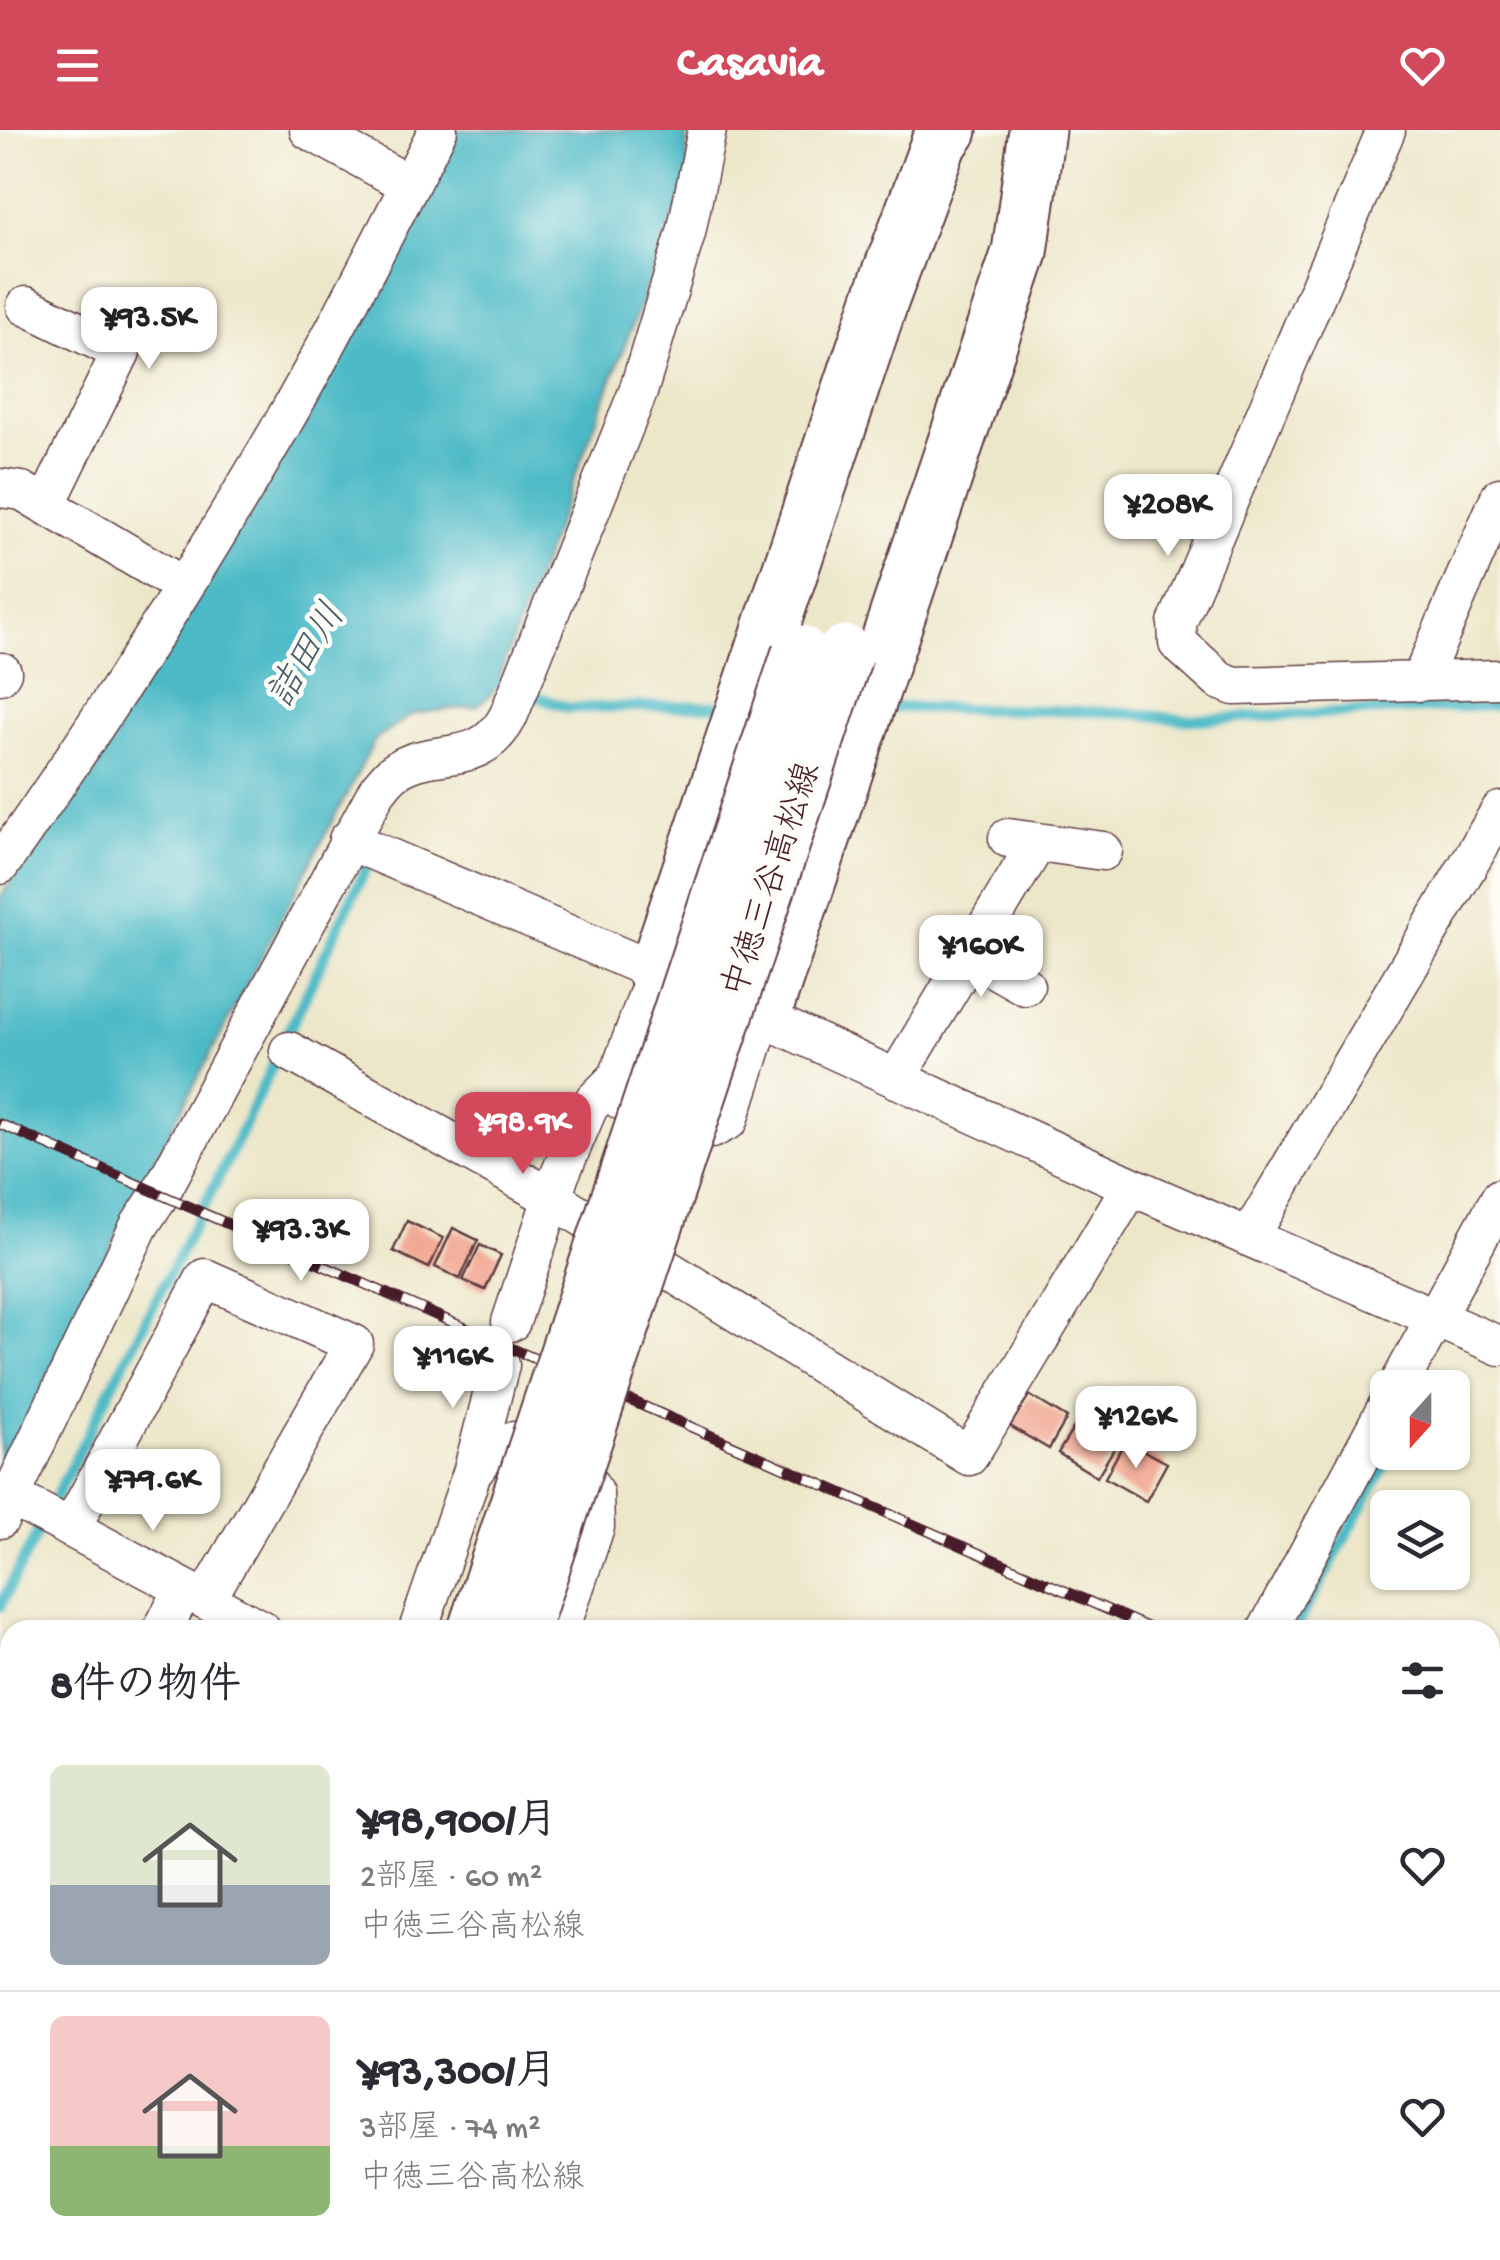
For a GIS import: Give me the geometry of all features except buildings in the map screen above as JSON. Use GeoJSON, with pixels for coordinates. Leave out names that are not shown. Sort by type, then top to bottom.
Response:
{"type":"FeatureCollection","features":[{"type":"Feature","properties":{"kind":"main road"},"geometry":{"type":"LineString","coordinates":[[656,972],[881,299],[938,145],[949,130]]}},
{"type":"Feature","properties":{"kind":"main road","name":"中徳三谷高松線"},"geometry":{"type":"LineString","coordinates":[[524,1620],[822,653],[972,130]]}},
{"type":"Feature","properties":{"kind":"main road","name":"中徳三谷高松線"},"geometry":{"type":"LineString","coordinates":[[480,1620],[822,653],[1021,130]]}},
{"type":"Feature","properties":{"kind":"main road"},"geometry":{"type":"LineString","coordinates":[[762,1017],[1020,252],[1037,130]]}},
{"type":"Feature","properties":{"kind":"street"},"geometry":{"type":"LineString","coordinates":[[308,130],[410,185]]}},
{"type":"Feature","properties":{"kind":"street"},"geometry":{"type":"LineString","coordinates":[[0,865],[111,700],[270,446],[438,130]]}},
{"type":"Feature","properties":{"kind":"street"},"geometry":{"type":"LineString","coordinates":[[243,1620],[70,1528],[6,1508],[140,1226],[377,790],[394,772],[421,761],[480,748],[499,732],[508,717],[638,392],[686,233],[707,130]]}},
{"type":"Feature","properties":{"kind":"street"},"geometry":{"type":"LineString","coordinates":[[1386,130],[1178,623],[1178,643],[1220,680],[1234,686],[1500,679]]}},
{"type":"Feature","properties":{"kind":"street"},"geometry":{"type":"LineString","coordinates":[[26,306],[121,352],[46,505]]}},
{"type":"Feature","properties":{"kind":"street"},"geometry":{"type":"LineString","coordinates":[[0,488],[22,492],[183,586]]}},
{"type":"Feature","properties":{"kind":"street"},"geometry":{"type":"LineString","coordinates":[[1420,682],[1500,498]]}},
{"type":"Feature","properties":{"kind":"street"},"geometry":{"type":"LineString","coordinates":[[1250,1236],[1500,812]]}},
{"type":"Feature","properties":{"kind":"street"},"geometry":{"type":"LineString","coordinates":[[348,840],[762,1017],[1132,1186],[1500,1346]]}},
{"type":"Feature","properties":{"kind":"street"},"geometry":{"type":"LineString","coordinates":[[896,1079],[970,954],[1022,840],[1103,851]]}},
{"type":"Feature","properties":{"kind":"street"},"geometry":{"type":"LineString","coordinates":[[970,954],[1026,986]]}},
{"type":"Feature","properties":{"kind":"street"},"geometry":{"type":"LineString","coordinates":[[511,1322],[552,1198],[589,1106],[618,1077],[656,972]]}},
{"type":"Feature","properties":{"kind":"street"},"geometry":{"type":"LineString","coordinates":[[618,1077],[622,1101],[712,1128],[729,1120],[762,1017]]}},
{"type":"Feature","properties":{"kind":"street"},"geometry":{"type":"LineString","coordinates":[[288,1050],[552,1198],[969,1456],[1132,1186]]}},
{"type":"Feature","properties":{"kind":"street"},"geometry":{"type":"LineString","coordinates":[[1406,1370],[1500,1198]]}},
{"type":"Feature","properties":{"kind":"street"},"geometry":{"type":"LineString","coordinates":[[70,1528],[205,1278],[354,1344],[195,1595],[171,1620]]}},
{"type":"Feature","properties":{"kind":"street"},"geometry":{"type":"LineString","coordinates":[[421,1620],[472,1473],[500,1365]]}},
{"type":"Feature","properties":{"kind":"street"},"geometry":{"type":"LineString","coordinates":[[1271,1620],[1370,1437]]}},
{"type":"Feature","properties":{"kind":"street"},"geometry":{"type":"LineString","coordinates":[[472,1473],[490,1450],[514,1441],[576,1461],[594,1492],[595,1527],[563,1620]]}},
{"type":"Feature","properties":{"kind":"water","name":"詰田川"},"geometry":{"type":"Polygon","coordinates":[[[453,130],[686,130],[689,177],[493,692],[477,706],[413,714],[375,740],[132,1204],[0,1476],[0,898],[274,458],[453,130]]]}},
{"type":"Feature","properties":{"kind":"waterway"},"geometry":{"type":"LineString","coordinates":[[484,677],[568,708],[730,705]]}},
{"type":"Feature","properties":{"kind":"waterway"},"geometry":{"type":"LineString","coordinates":[[884,707],[1120,712],[1187,720],[1500,705]]}},
{"type":"Feature","properties":{"kind":"waterway"},"geometry":{"type":"LineString","coordinates":[[0,1606],[231,1153],[367,866]]}},
{"type":"Feature","properties":{"kind":"waterway"},"geometry":{"type":"LineString","coordinates":[[1300,1620],[1382,1470]]}},
{"type":"Feature","properties":{"kind":"railway"},"geometry":{"type":"LineString","coordinates":[[0,1124],[1131,1620]]}}]}
